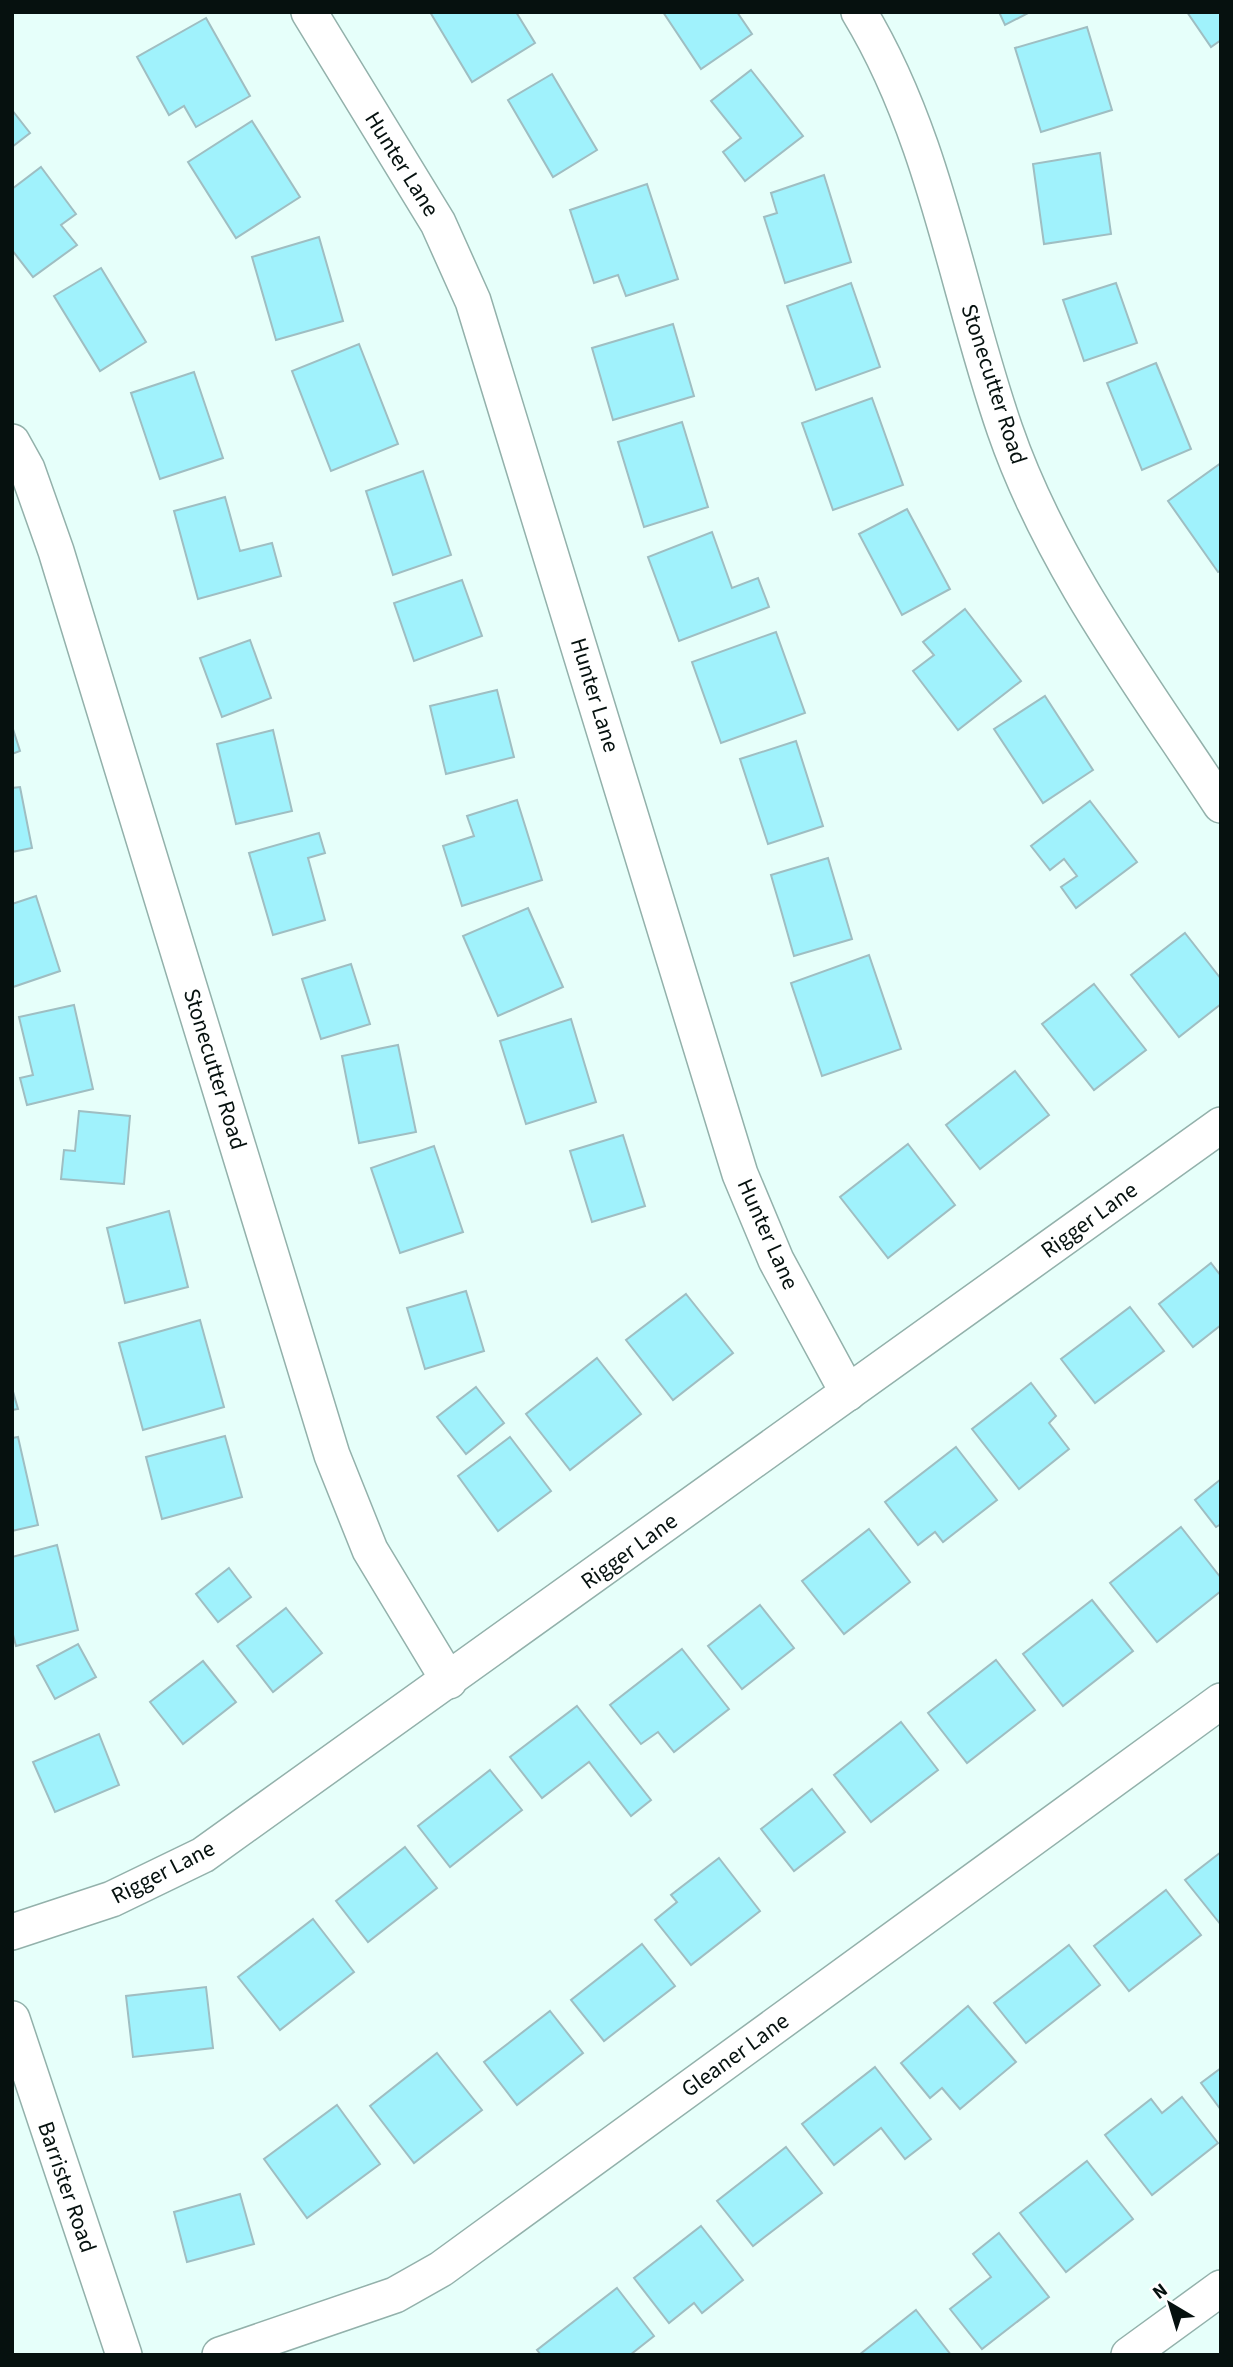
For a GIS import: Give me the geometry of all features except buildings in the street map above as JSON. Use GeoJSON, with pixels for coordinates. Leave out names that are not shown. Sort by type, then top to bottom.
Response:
{"type":"FeatureCollection","features":[{"type":"Feature","properties":{"kind":"street","name":"Hunter Lane"},"geometry":{"type":"LineString","coordinates":[[309,12],[438,223],[473,302],[740,1174],[776,1260],[848,1393]]}},
{"type":"Feature","properties":{"kind":"street","name":"Stonecutter Road"},"geometry":{"type":"LineString","coordinates":[[859,12],[883,51],[922,154],[1006,432],[1049,531],[1100,618],[1221,805]]}},
{"type":"Feature","properties":{"kind":"street","name":"Stonecutter Road"},"geometry":{"type":"LineString","coordinates":[[12,442],[27,469],[57,551],[332,1455],[370,1550],[449,1681]]}},
{"type":"Feature","properties":{"kind":"street","name":"Rigger Lane"},"geometry":{"type":"LineString","coordinates":[[12,1932],[112,1899],[203,1855],[1221,1125]]}},
{"type":"Feature","properties":{"kind":"street","name":"Gleaner Lane"},"geometry":{"type":"LineString","coordinates":[[220,2355],[394,2295],[441,2269],[1221,1701]]}},
{"type":"Feature","properties":{"kind":"street","name":"Barrister Road"},"geometry":{"type":"LineString","coordinates":[[12,2019],[18,2060],[124,2355]]}},
{"type":"Feature","properties":{"kind":"street"},"geometry":{"type":"LineString","coordinates":[[1129,2355],[1221,2288]]}}]}
